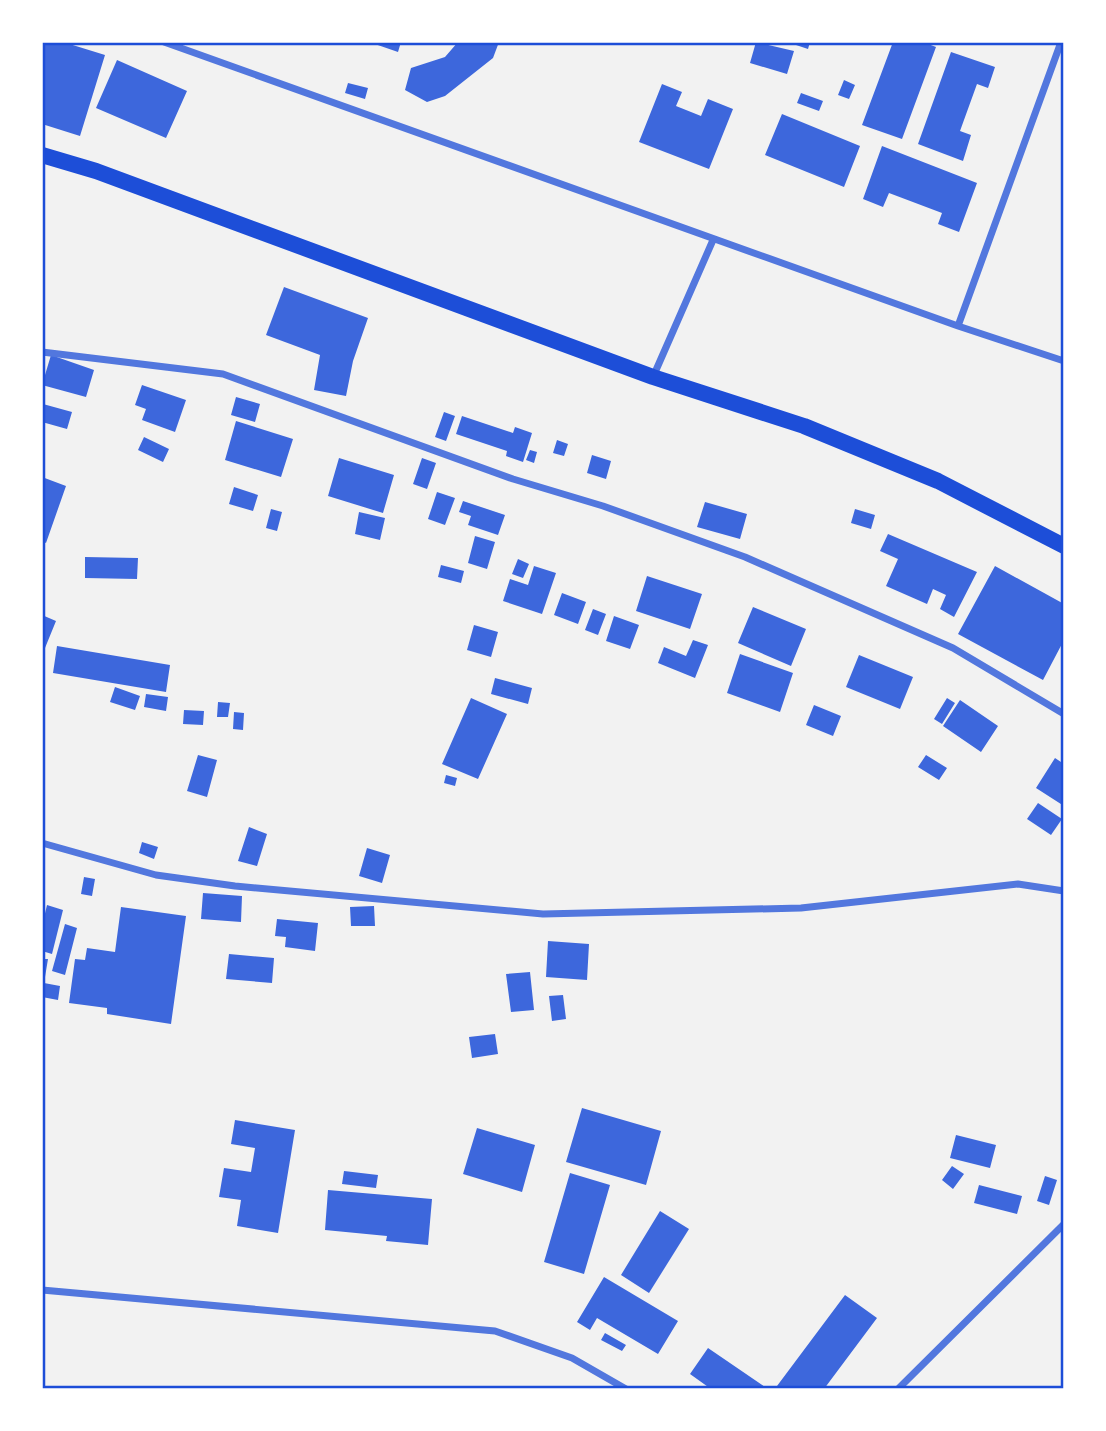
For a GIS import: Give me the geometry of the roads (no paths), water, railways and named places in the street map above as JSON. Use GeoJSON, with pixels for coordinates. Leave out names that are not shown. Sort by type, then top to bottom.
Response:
{"type":"FeatureCollection","features":[{"type":"Feature","properties":{"kind":"main road"},"geometry":{"type":"LineString","coordinates":[[42,155],[96,171],[653,377],[828,436],[938,481],[1064,546]]}},
{"type":"Feature","properties":{"kind":"street"},"geometry":{"type":"LineString","coordinates":[[164,42],[713,240],[1064,361]]}},
{"type":"Feature","properties":{"kind":"street"},"geometry":{"type":"LineString","coordinates":[[958,326],[1061,42]]}},
{"type":"Feature","properties":{"kind":"street"},"geometry":{"type":"LineString","coordinates":[[653,377],[713,240]]}},
{"type":"Feature","properties":{"kind":"street"},"geometry":{"type":"LineString","coordinates":[[42,352],[223,374],[513,479],[616,510],[745,556],[953,648],[1064,713]]}},
{"type":"Feature","properties":{"kind":"street"},"geometry":{"type":"LineString","coordinates":[[42,843],[156,874],[235,886],[543,914],[801,908],[1018,884],[1064,891]]}},
{"type":"Feature","properties":{"kind":"street"},"geometry":{"type":"LineString","coordinates":[[898,1389],[1064,1224]]}},
{"type":"Feature","properties":{"kind":"street"},"geometry":{"type":"LineString","coordinates":[[42,1290],[495,1331],[572,1358],[626,1389]]}}]}
